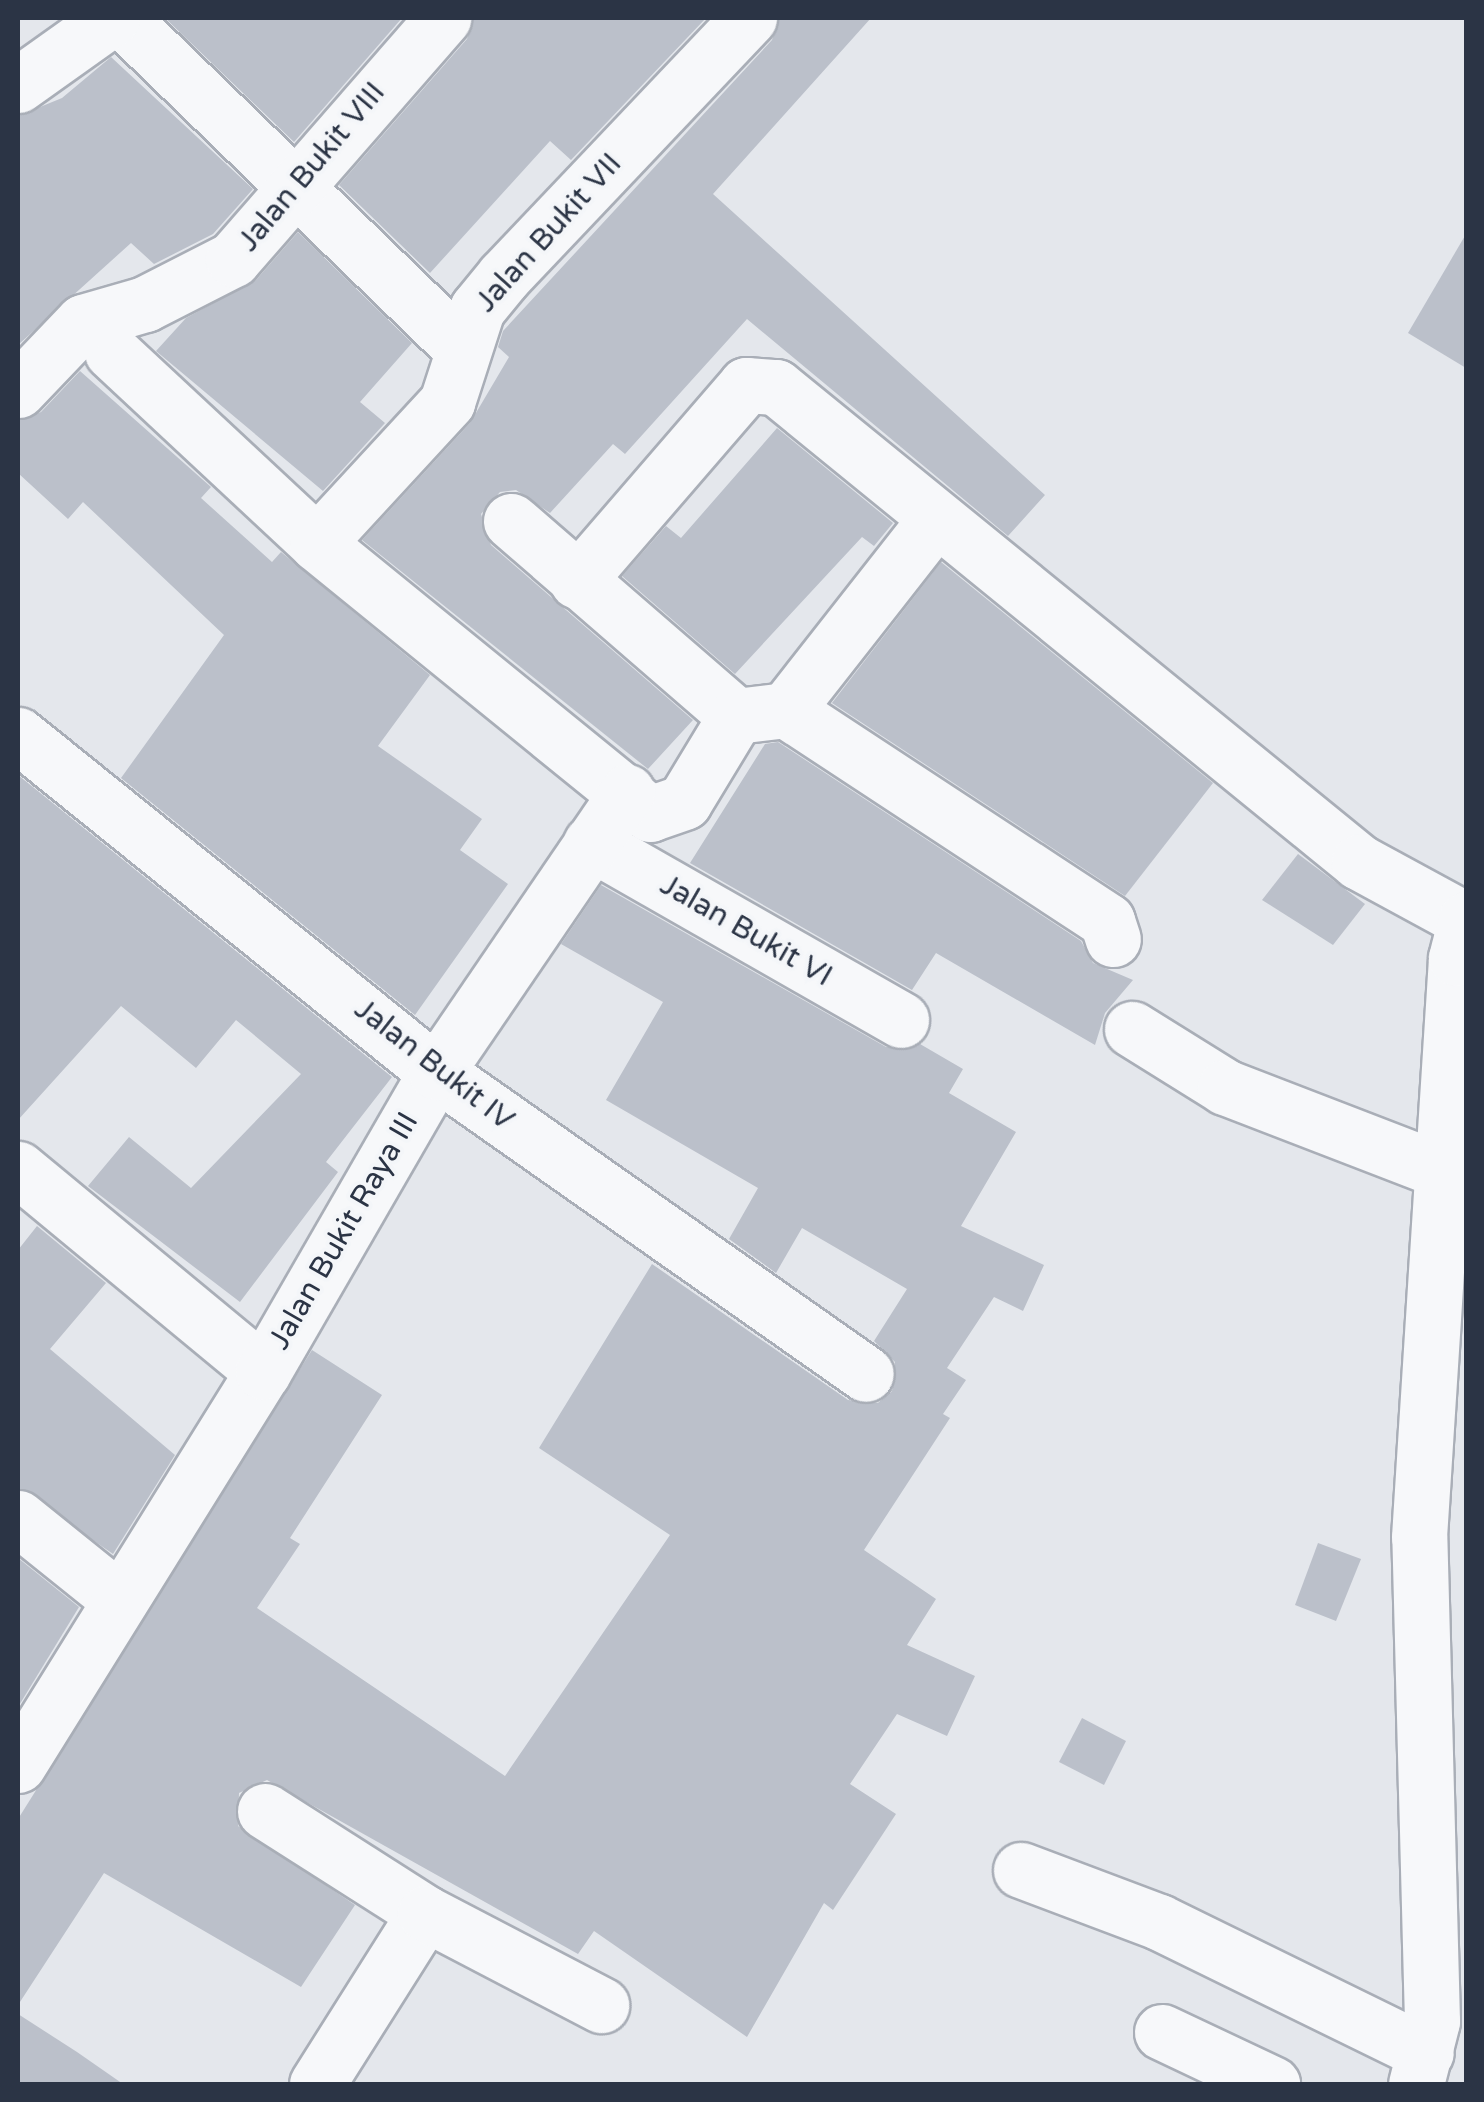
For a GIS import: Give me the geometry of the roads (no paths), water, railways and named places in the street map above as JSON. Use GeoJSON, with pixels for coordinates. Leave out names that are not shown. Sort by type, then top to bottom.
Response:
{"type":"FeatureCollection","features":[{"type":"Feature","properties":{"kind":"street"},"geometry":{"type":"LineString","coordinates":[[18,86],[112,18]]}},
{"type":"Feature","properties":{"kind":"street"},"geometry":{"type":"LineString","coordinates":[[121,18],[295,180],[460,346]]}},
{"type":"Feature","properties":{"kind":"street","name":"Jalan Bukit VIII"},"geometry":{"type":"LineString","coordinates":[[18,390],[84,322],[145,304],[233,259],[295,180],[442,18]]}},
{"type":"Feature","properties":{"kind":"street","name":"Jalan Bukit VII"},"geometry":{"type":"LineString","coordinates":[[324,550],[446,402],[460,346],[504,276],[749,18]]}},
{"type":"Feature","properties":{"kind":"street"},"geometry":{"type":"LineString","coordinates":[[112,352],[324,550],[650,814],[684,802],[934,521]]}},
{"type":"Feature","properties":{"kind":"street"},"geometry":{"type":"LineString","coordinates":[[577,581],[746,385],[776,387],[934,521],[1358,862],[1466,920],[1456,958],[1448,1173],[1419,1538],[1421,2068],[1159,1922],[1020,1870]]}},
{"type":"Feature","properties":{"kind":"street"},"geometry":{"type":"LineString","coordinates":[[511,521],[577,581],[761,713],[1106,921],[1113,939]]}},
{"type":"Feature","properties":{"kind":"street","name":"Jalan Bukit IV"},"geometry":{"type":"LineString","coordinates":[[18,735],[436,1072],[866,1374]]}},
{"type":"Feature","properties":{"kind":"street","name":"Jalan Bukit Raya III"},"geometry":{"type":"LineString","coordinates":[[18,1766],[263,1372],[436,1072],[627,792]]}},
{"type":"Feature","properties":{"kind":"street","name":"Jalan Bukit VI"},"geometry":{"type":"LineString","coordinates":[[592,843],[901,1020]]}},
{"type":"Feature","properties":{"kind":"street"},"geometry":{"type":"LineString","coordinates":[[1132,1028],[1225,1087],[1448,1173]]}},
{"type":"Feature","properties":{"kind":"street"},"geometry":{"type":"LineString","coordinates":[[18,1169],[263,1372]]}},
{"type":"Feature","properties":{"kind":"street"},"geometry":{"type":"LineString","coordinates":[[18,1518],[120,1600]]}},
{"type":"Feature","properties":{"kind":"street"},"geometry":{"type":"LineString","coordinates":[[265,1811],[425,1913],[601,2005]]}},
{"type":"Feature","properties":{"kind":"street"},"geometry":{"type":"LineString","coordinates":[[316,2084],[425,1913]]}},
{"type":"Feature","properties":{"kind":"street"},"geometry":{"type":"LineString","coordinates":[[1162,2032],[1272,2084]]}}]}
